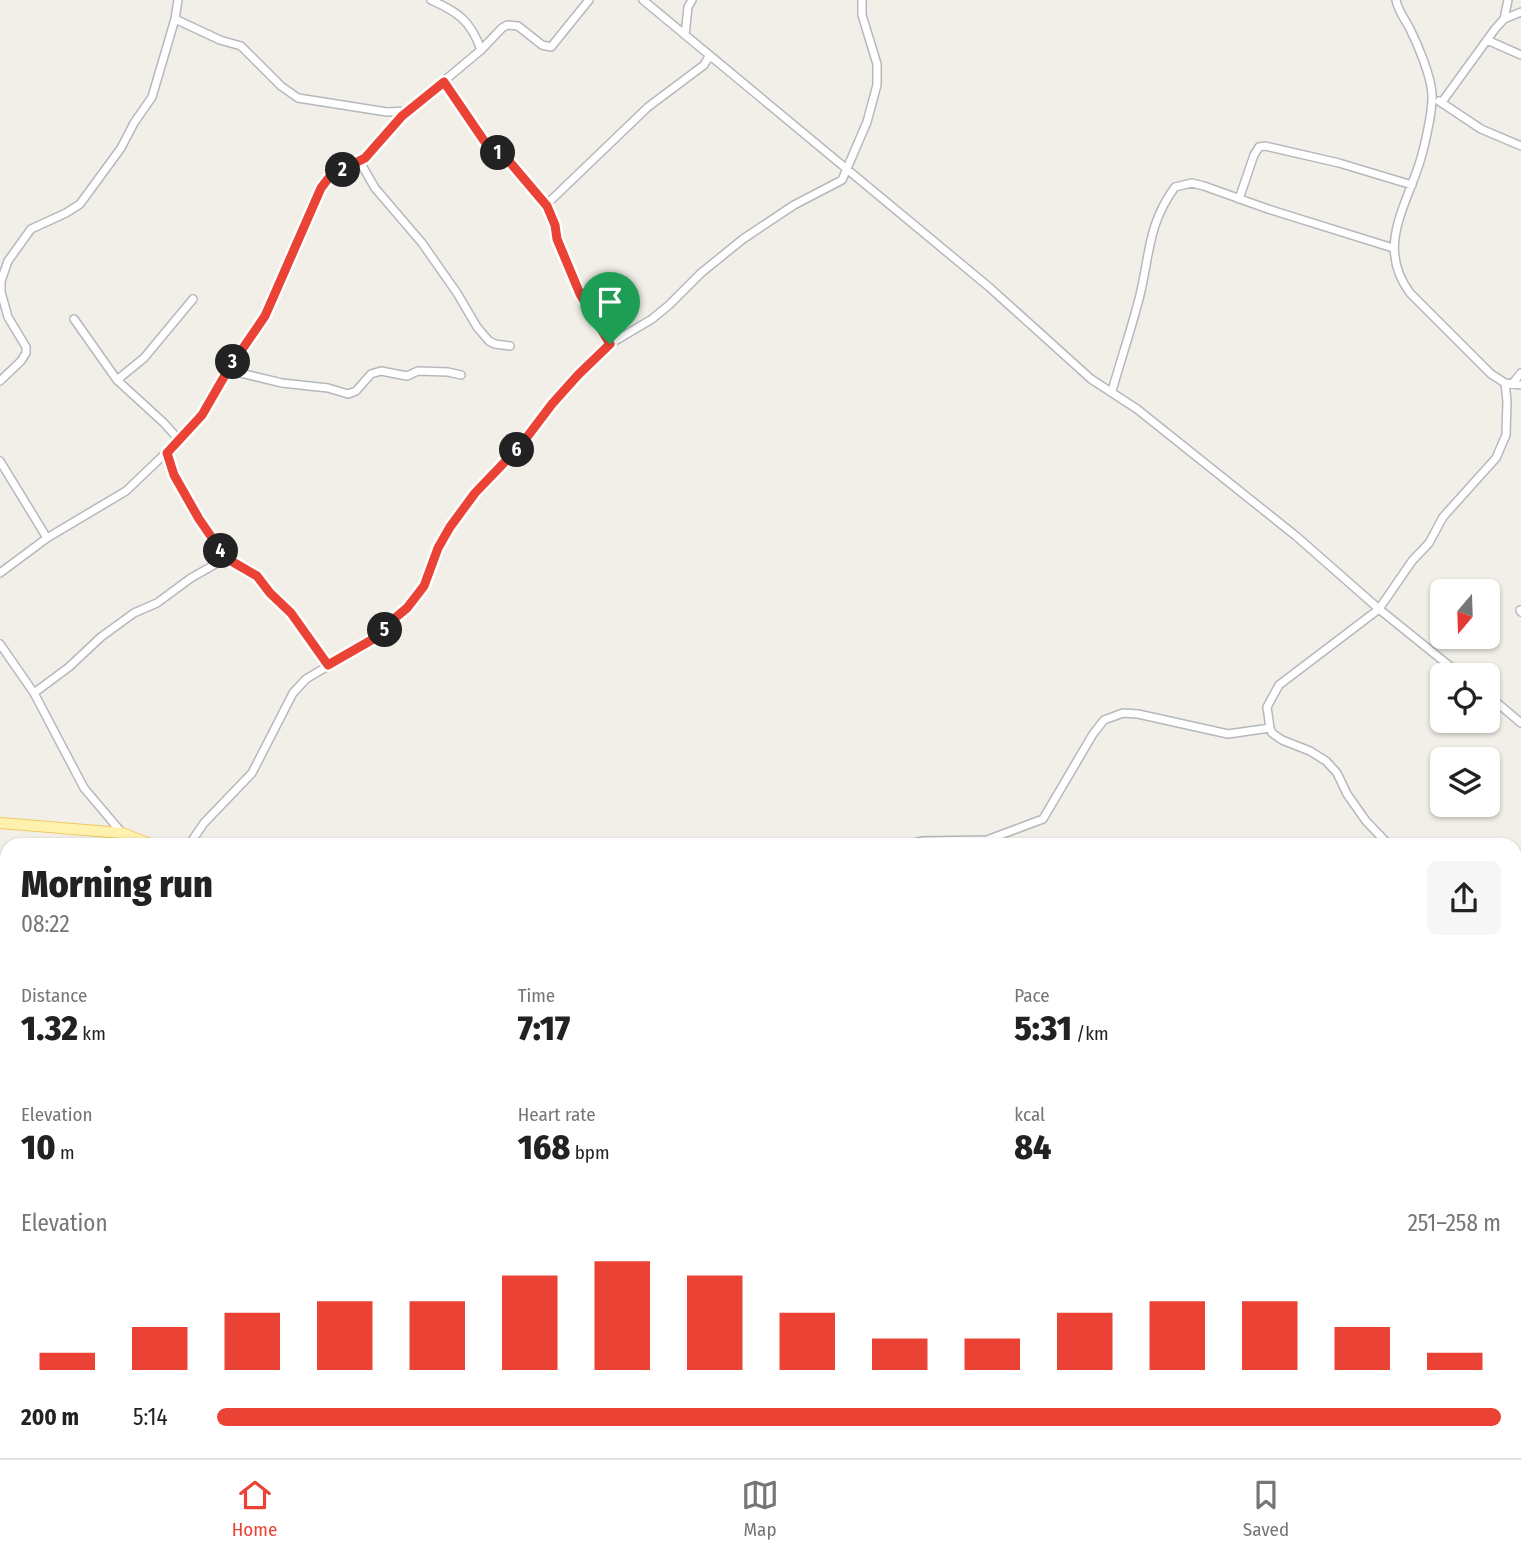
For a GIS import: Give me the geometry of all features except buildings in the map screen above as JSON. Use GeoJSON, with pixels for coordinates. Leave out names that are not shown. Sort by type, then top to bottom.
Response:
{"type":"FeatureCollection","features":[{"type":"Feature","properties":{"kind":"main road"},"geometry":{"type":"LineString","coordinates":[[0,823],[122,833],[135,838]]}},
{"type":"Feature","properties":{"kind":"street"},"geometry":{"type":"LineString","coordinates":[[0,381],[26,353],[26,346],[8,317],[1,292],[1,281],[8,261],[31,229],[80,204],[121,148],[152,97],[178,0]]}},
{"type":"Feature","properties":{"kind":"street"},"geometry":{"type":"LineString","coordinates":[[431,0],[467,22],[475,33],[481,50]]}},
{"type":"Feature","properties":{"kind":"street"},"geometry":{"type":"LineString","coordinates":[[0,573],[47,538],[126,491],[180,441],[202,415],[272,303],[321,188],[331,175],[360,162],[374,150],[397,121],[507,25],[518,26],[542,45],[551,47],[589,0]]}},
{"type":"Feature","properties":{"kind":"street"},"geometry":{"type":"LineString","coordinates":[[643,0],[989,287],[1091,379],[1112,391],[1296,536],[1446,663]]}},
{"type":"Feature","properties":{"kind":"street"},"geometry":{"type":"LineString","coordinates":[[685,35],[688,8],[692,0]]}},
{"type":"Feature","properties":{"kind":"street"},"geometry":{"type":"LineString","coordinates":[[194,838],[204,823],[252,773],[293,693],[306,679],[382,634],[407,608],[424,586],[438,548],[450,527],[475,493],[521,445],[578,375],[610,344],[652,319],[669,305],[701,273],[743,239],[794,205],[836,184],[848,169],[875,96],[878,74],[863,15],[862,0]]}},
{"type":"Feature","properties":{"kind":"street"},"geometry":{"type":"LineString","coordinates":[[1396,0],[1417,43],[1432,96],[1421,157],[1395,229],[1393,248],[1403,283],[1491,374],[1513,383]]}},
{"type":"Feature","properties":{"kind":"street"},"geometry":{"type":"LineString","coordinates":[[1442,102],[1504,19],[1508,0]]}},
{"type":"Feature","properties":{"kind":"street"},"geometry":{"type":"LineString","coordinates":[[1504,19],[1521,12]]}},
{"type":"Feature","properties":{"kind":"street"},"geometry":{"type":"LineString","coordinates":[[175,19],[220,40],[241,46],[281,86],[298,98],[387,112],[408,111]]}},
{"type":"Feature","properties":{"kind":"street"},"geometry":{"type":"LineString","coordinates":[[1487,40],[1521,55]]}},
{"type":"Feature","properties":{"kind":"street"},"geometry":{"type":"LineString","coordinates":[[547,206],[553,197],[648,107],[704,65],[708,58],[713,58]]}},
{"type":"Feature","properties":{"kind":"street"},"geometry":{"type":"LineString","coordinates":[[444,82],[489,148],[508,160],[547,206],[555,225],[557,239],[580,294],[610,344]]}},
{"type":"Feature","properties":{"kind":"street"},"geometry":{"type":"LineString","coordinates":[[1432,96],[1481,128],[1521,146]]}},
{"type":"Feature","properties":{"kind":"street"},"geometry":{"type":"LineString","coordinates":[[1239,199],[1254,155],[1259,147],[1265,146],[1349,165],[1412,185]]}},
{"type":"Feature","properties":{"kind":"street"},"geometry":{"type":"LineString","coordinates":[[360,162],[375,188],[422,243],[477,327],[489,341],[510,346]]}},
{"type":"Feature","properties":{"kind":"street"},"geometry":{"type":"LineString","coordinates":[[1112,391],[1144,279],[1157,215],[1175,187],[1192,183],[1393,248]]}},
{"type":"Feature","properties":{"kind":"street"},"geometry":{"type":"LineString","coordinates":[[117,380],[144,358],[193,299]]}},
{"type":"Feature","properties":{"kind":"street"},"geometry":{"type":"LineString","coordinates":[[74,319],[117,380],[180,441]]}},
{"type":"Feature","properties":{"kind":"street"},"geometry":{"type":"LineString","coordinates":[[228,370],[282,383],[328,388],[348,394],[356,391],[371,374],[381,371],[407,376],[418,371],[461,375]]}},
{"type":"Feature","properties":{"kind":"street"},"geometry":{"type":"LineString","coordinates":[[1380,838],[1355,807],[1332,768],[1310,751],[1275,736],[1270,728],[1267,707],[1279,685],[1379,609],[1412,561],[1429,542],[1443,517],[1501,451],[1513,383],[1521,373]]}},
{"type":"Feature","properties":{"kind":"street"},"geometry":{"type":"LineString","coordinates":[[167,453],[174,475],[199,519],[226,558],[257,576],[291,613],[328,665]]}},
{"type":"Feature","properties":{"kind":"street"},"geometry":{"type":"LineString","coordinates":[[0,461],[47,538]]}},
{"type":"Feature","properties":{"kind":"street"},"geometry":{"type":"LineString","coordinates":[[34,693],[134,613],[157,603],[191,578],[226,558]]}},
{"type":"Feature","properties":{"kind":"street"},"geometry":{"type":"LineString","coordinates":[[0,644],[34,693],[85,788],[122,833]]}},
{"type":"Feature","properties":{"kind":"street"},"geometry":{"type":"LineString","coordinates":[[1500,705],[1521,723]]}},
{"type":"Feature","properties":{"kind":"street"},"geometry":{"type":"LineString","coordinates":[[993,838],[1043,819],[1093,734],[1111,716],[1123,713],[1138,714],[1228,734],[1270,728]]}},
{"type":"Feature","properties":{"kind":"route"},"geometry":{"type":"LineString","coordinates":[[444,82],[470,116],[489,148],[508,160],[547,206],[555,225],[557,239],[580,294],[610,344],[578,375],[511,457],[487,478],[475,493],[450,527],[438,548],[424,586],[407,608],[382,634],[328,665],[291,613],[257,576],[226,558],[199,519],[170,466],[167,453],[202,415],[235,359],[265,316],[327,179],[365,158],[402,116],[444,82]]}}]}
